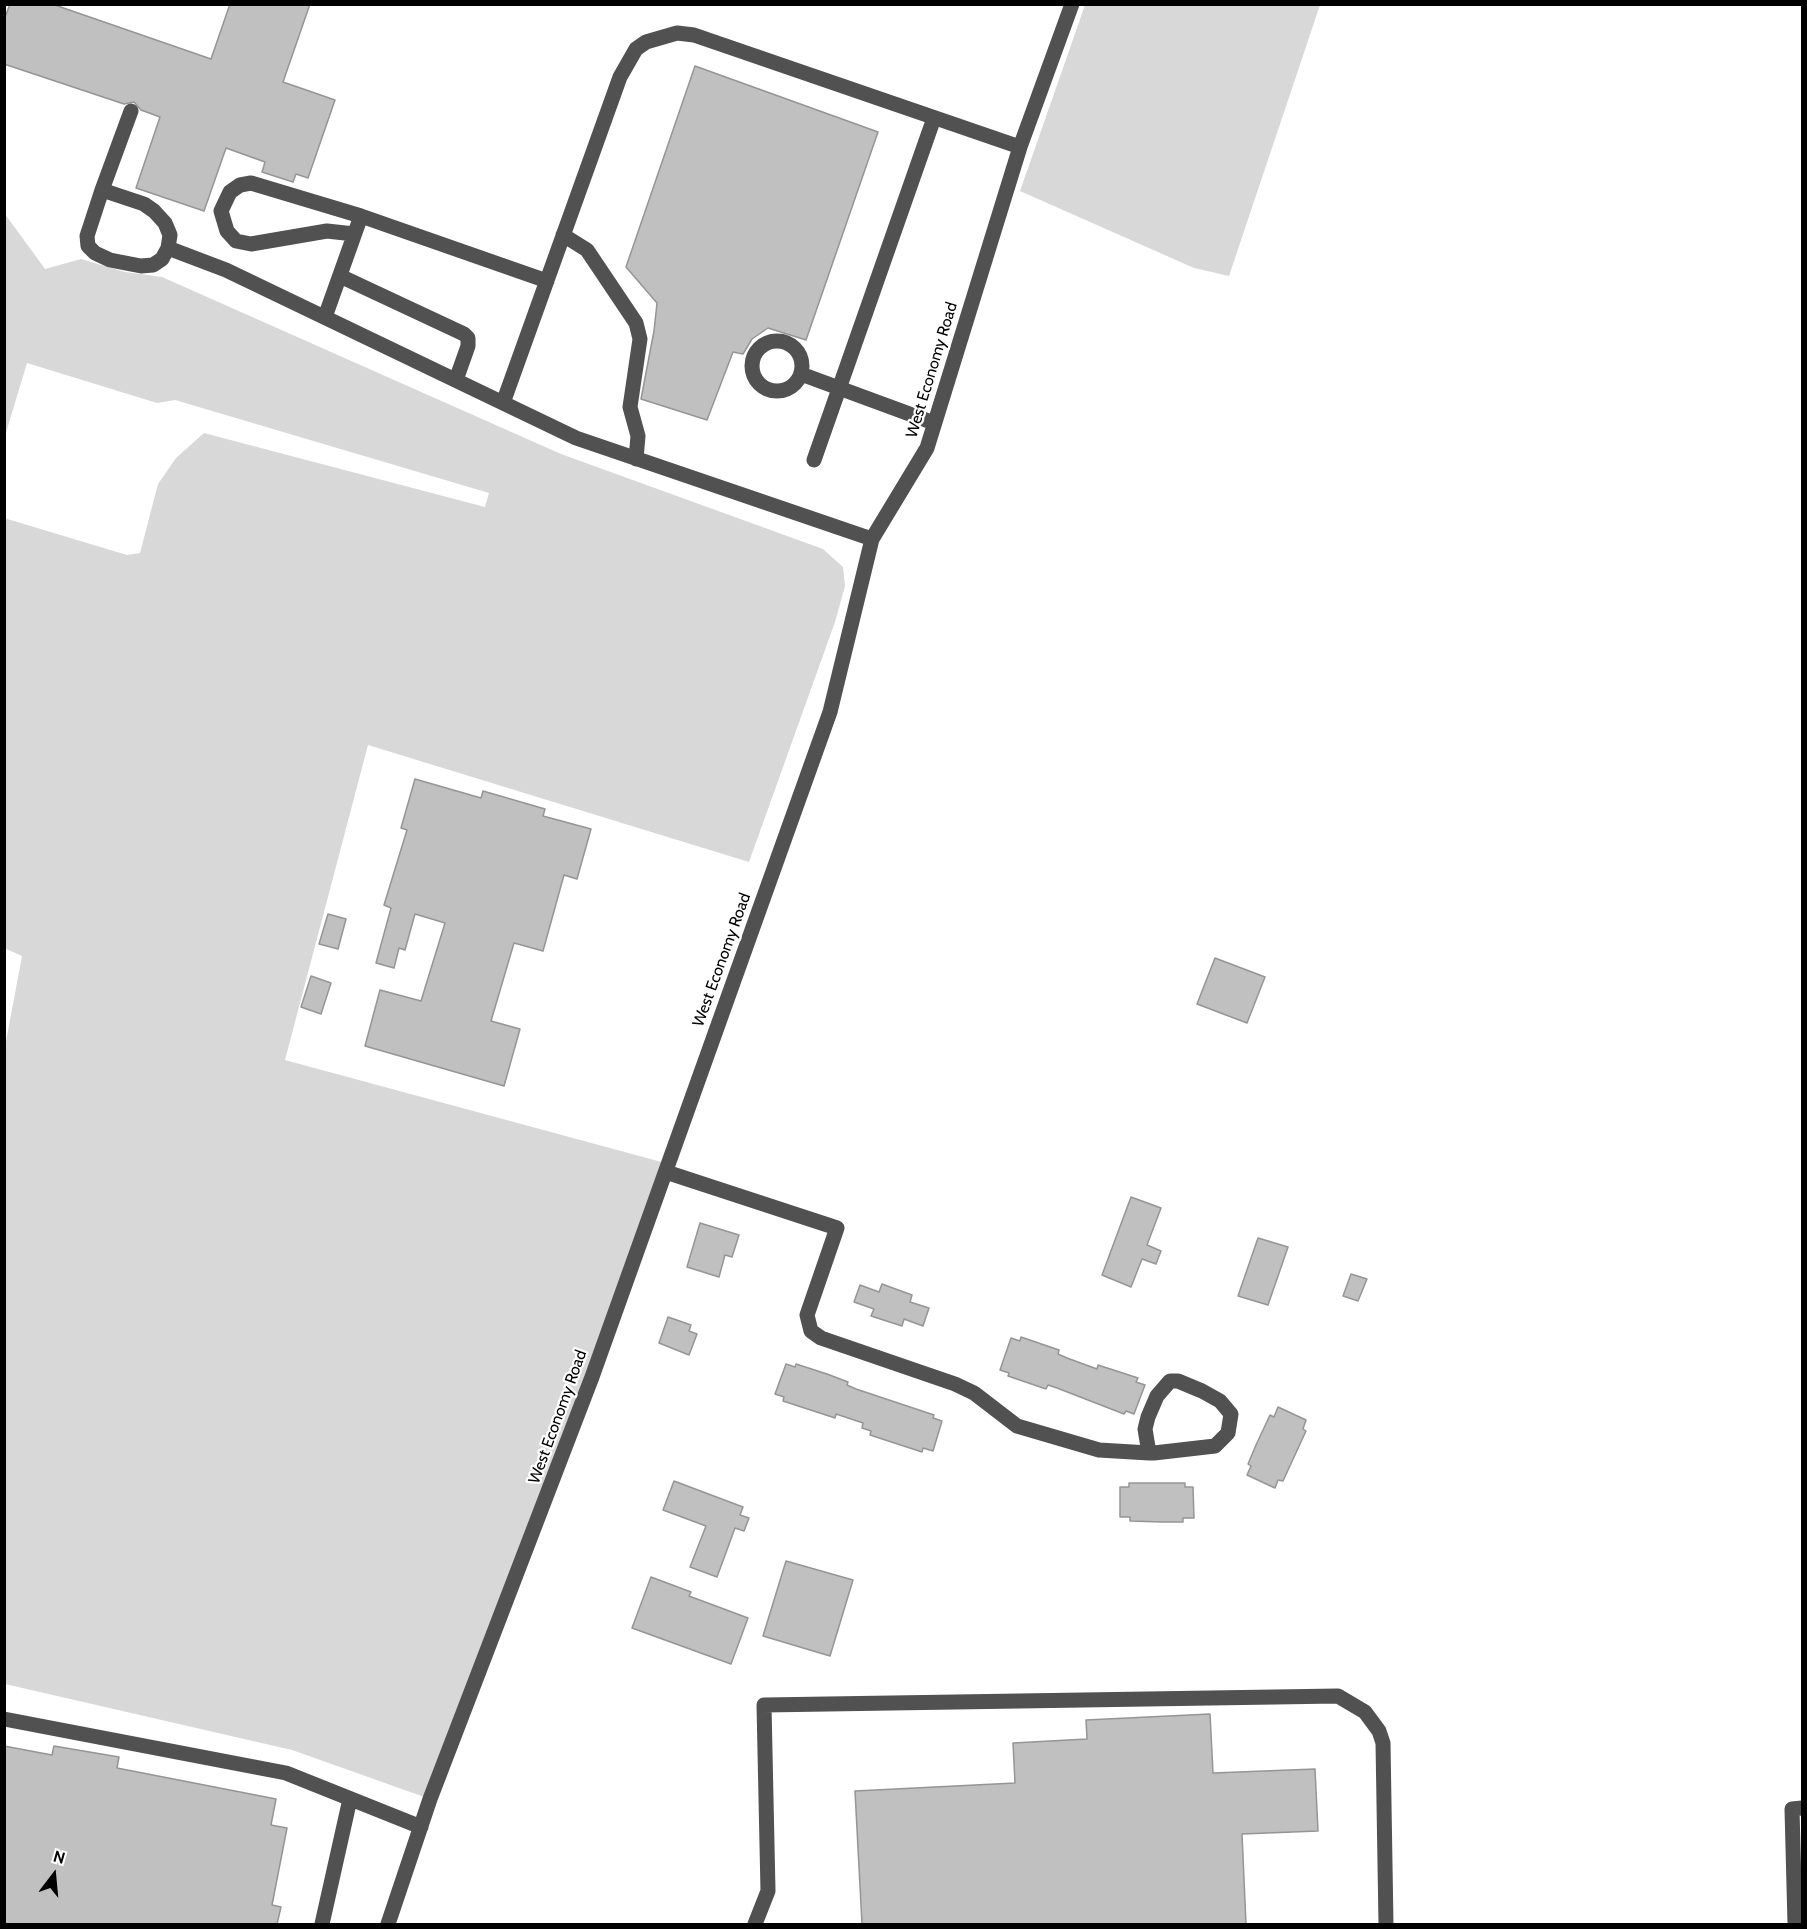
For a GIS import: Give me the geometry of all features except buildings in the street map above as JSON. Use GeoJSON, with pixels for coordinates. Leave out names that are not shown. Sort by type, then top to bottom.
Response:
{"type":"FeatureCollection","features":[{"type":"Feature","properties":{"kind":"street","name":"West Economy Road"},"geometry":{"type":"LineString","coordinates":[[388,1924],[421,1827],[588,1388],[830,712],[872,539],[927,448],[1020,147],[1072,4]]}},
{"type":"Feature","properties":{"kind":"street"},"geometry":{"type":"LineString","coordinates":[[503,403],[627,60],[636,49],[659,37],[677,33],[694,35],[1020,147]]}},
{"type":"Feature","properties":{"kind":"street"},"geometry":{"type":"LineString","coordinates":[[102,190],[144,204],[165,223],[170,235],[168,248],[162,259],[153,264],[141,266],[110,260],[95,253],[88,246],[87,236],[102,190],[130,111]]}},
{"type":"Feature","properties":{"kind":"street"},"geometry":{"type":"LineString","coordinates":[[814,460],[934,118]]}},
{"type":"Feature","properties":{"kind":"street"},"geometry":{"type":"LineString","coordinates":[[354,234],[327,231],[251,244],[236,241],[227,231],[221,211],[230,192],[240,185],[252,183],[361,216],[547,281]]}},
{"type":"Feature","properties":{"kind":"street"},"geometry":{"type":"LineString","coordinates":[[325,317],[361,216]]}},
{"type":"Feature","properties":{"kind":"street"},"geometry":{"type":"LineString","coordinates":[[563,235],[587,250],[636,323],[640,339],[630,407],[638,436],[636,459]]}},
{"type":"Feature","properties":{"kind":"street"},"geometry":{"type":"LineString","coordinates":[[168,248],[226,270],[576,438],[872,539]]}},
{"type":"Feature","properties":{"kind":"street"},"geometry":{"type":"LineString","coordinates":[[340,276],[464,334],[468,346],[456,380]]}},
{"type":"Feature","properties":{"kind":"street"},"geometry":{"type":"LineString","coordinates":[[801,374],[934,423]]}},
{"type":"Feature","properties":{"kind":"street"},"geometry":{"type":"LineString","coordinates":[[666,1172],[837,1228],[807,1315],[811,1331],[821,1338],[955,1384],[974,1393],[1017,1426],[1099,1450],[1149,1453],[1215,1446],[1228,1433],[1231,1414],[1220,1401],[1202,1391],[1178,1381],[1170,1381],[1157,1396],[1148,1417],[1145,1430],[1149,1453]]}},
{"type":"Feature","properties":{"kind":"street"},"geometry":{"type":"LineString","coordinates":[[754,1924],[768,1891],[764,1705],[1338,1696],[1365,1712],[1379,1731],[1383,1743],[1386,1924]]}},
{"type":"Feature","properties":{"kind":"street"},"geometry":{"type":"LineString","coordinates":[[4,1719],[286,1773],[421,1827]]}},
{"type":"Feature","properties":{"kind":"street"},"geometry":{"type":"LineString","coordinates":[[322,1924],[350,1799]]}},
{"type":"Feature","properties":{"kind":"street"},"geometry":{"type":"LineString","coordinates":[[1796,1924],[1792,1809],[1803,1808]]}},
{"type":"Feature","properties":{"kind":"shaded area"},"geometry":{"type":"Polygon","coordinates":[[[1085,5],[1320,5],[1229,276],[1194,268],[1020,191],[1085,5]]]}},
{"type":"Feature","properties":{"kind":"shaded area"},"geometry":{"type":"Polygon","coordinates":[[[5,214],[45,269],[81,259],[125,272],[162,277],[561,454],[823,549],[843,567],[845,586],[835,622],[749,862],[368,745],[285,1060],[669,1164],[430,1799],[292,1750],[5,1684],[4,1052],[22,956],[4,948],[4,518],[127,555],[140,553],[158,484],[176,458],[204,433],[485,507],[489,493],[175,400],[157,403],[27,363],[5,436],[5,214]]]}}]}
